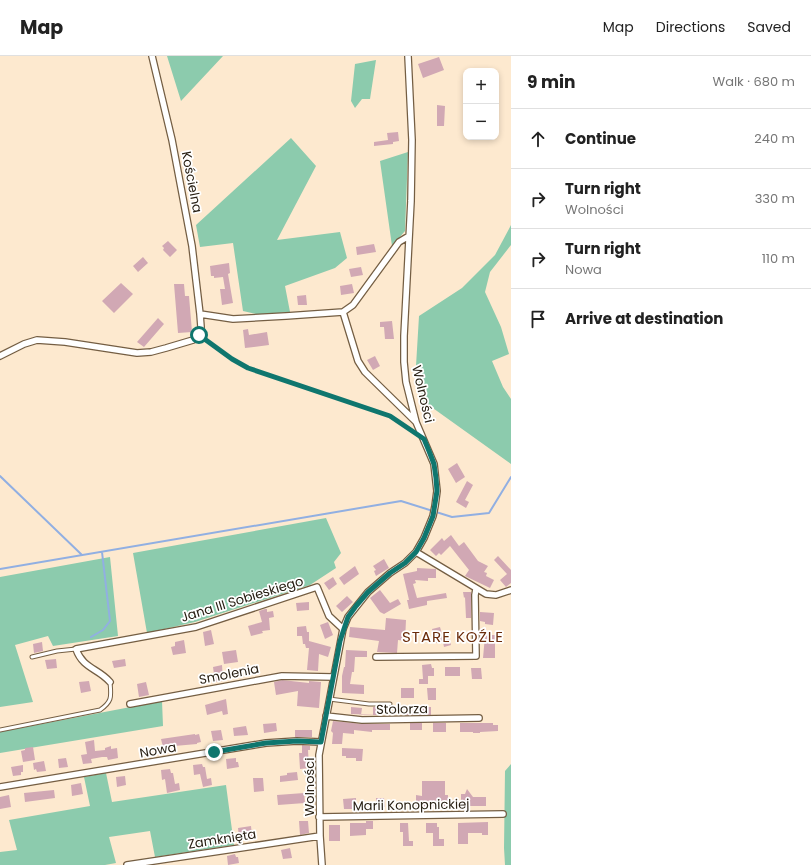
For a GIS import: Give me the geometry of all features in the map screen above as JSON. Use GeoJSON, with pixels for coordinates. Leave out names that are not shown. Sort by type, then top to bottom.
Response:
{"type":"FeatureCollection","features":[{"type":"Feature","properties":{"kind":"street","name":"Kościelna"},"geometry":{"type":"LineString","coordinates":[[152,56],[186,206],[200,314],[201,327],[199,335]]}},
{"type":"Feature","properties":{"kind":"street","name":"Wolności"},"geometry":{"type":"LineString","coordinates":[[321,865],[319,768],[321,742],[343,629],[352,612],[368,592],[390,573],[405,563],[416,552],[424,538],[433,516],[437,491],[434,464],[416,422],[406,382],[404,362],[404,336],[412,201],[412,140],[408,56]]}},
{"type":"Feature","properties":{"kind":"street"},"geometry":{"type":"LineString","coordinates":[[200,314],[232,319],[343,312],[353,305],[399,242],[409,236]]}},
{"type":"Feature","properties":{"kind":"street"},"geometry":{"type":"LineString","coordinates":[[343,312],[358,361],[365,372],[416,422]]}},
{"type":"Feature","properties":{"kind":"street"},"geometry":{"type":"LineString","coordinates":[[0,356],[24,344],[37,340],[64,342],[137,353],[151,352],[166,348],[193,340],[199,335]]}},
{"type":"Feature","properties":{"kind":"street"},"geometry":{"type":"LineString","coordinates":[[416,552],[476,589],[491,595],[501,594],[511,590]]}},
{"type":"Feature","properties":{"kind":"street","name":"Jana III Sobieskiego"},"geometry":{"type":"LineString","coordinates":[[76,649],[196,627],[317,587],[329,616],[343,629]]}},
{"type":"Feature","properties":{"kind":"street"},"geometry":{"type":"LineString","coordinates":[[376,657],[476,656],[476,589]]}},
{"type":"Feature","properties":{"kind":"street"},"geometry":{"type":"LineString","coordinates":[[76,649],[79,658],[87,666],[106,677],[110,682]]}},
{"type":"Feature","properties":{"kind":"street","name":"Smolenia"},"geometry":{"type":"LineString","coordinates":[[130,704],[282,676],[333,677]]}},
{"type":"Feature","properties":{"kind":"street","name":"Stolorza"},"geometry":{"type":"LineString","coordinates":[[326,716],[362,720],[479,718]]}},
{"type":"Feature","properties":{"kind":"street","name":"Nowa"},"geometry":{"type":"LineString","coordinates":[[0,788],[266,743],[297,741],[321,742]]}},
{"type":"Feature","properties":{"kind":"street","name":"Marii Konopnickiej"},"geometry":{"type":"LineString","coordinates":[[320,817],[503,814]]}},
{"type":"Feature","properties":{"kind":"street","name":"Zamknięta"},"geometry":{"type":"LineString","coordinates":[[128,865],[320,836]]}},
{"type":"Feature","properties":{"kind":"lane"},"geometry":{"type":"LineString","coordinates":[[32,657],[57,651],[76,649]]}},
{"type":"Feature","properties":{"kind":"lane"},"geometry":{"type":"LineString","coordinates":[[0,730],[100,710],[107,705],[110,700],[110,682]]}},
{"type":"Feature","properties":{"kind":"lane"},"geometry":{"type":"LineString","coordinates":[[329,699],[369,704],[390,704]]}},
{"type":"Feature","properties":{"kind":"path"},"geometry":{"type":"LineString","coordinates":[[199,335],[232,359],[248,368],[390,416],[413,431]]}},
{"type":"Feature","properties":{"kind":"green space"},"geometry":{"type":"Polygon","coordinates":[[[167,56],[223,56],[181,101],[167,56]]]}},
{"type":"Feature","properties":{"kind":"green space"},"geometry":{"type":"Polygon","coordinates":[[[376,60],[370,99],[362,99],[355,108],[351,101],[355,64],[376,60]]]}},
{"type":"Feature","properties":{"kind":"green space"},"geometry":{"type":"Polygon","coordinates":[[[291,138],[316,166],[277,240],[340,232],[347,258],[335,268],[285,286],[290,312],[261,315],[243,311],[233,243],[200,247],[196,225],[291,138]]]}},
{"type":"Feature","properties":{"kind":"green space"},"geometry":{"type":"Polygon","coordinates":[[[408,152],[405,231],[392,246],[380,161],[408,152]]]}},
{"type":"Feature","properties":{"kind":"green space"},"geometry":{"type":"Polygon","coordinates":[[[511,225],[511,245],[490,272],[485,292],[501,327],[509,354],[492,361],[503,387],[511,399],[511,464],[423,401],[416,366],[419,316],[462,288],[495,255],[511,225]]]}},
{"type":"Feature","properties":{"kind":"green space"},"geometry":{"type":"Polygon","coordinates":[[[326,518],[341,553],[334,562],[336,568],[310,585],[195,622],[147,633],[133,553],[326,518]]]}},
{"type":"Feature","properties":{"kind":"green space"},"geometry":{"type":"Polygon","coordinates":[[[110,557],[118,636],[53,646],[48,636],[15,645],[33,702],[0,707],[0,577],[110,557]]]}},
{"type":"Feature","properties":{"kind":"green space"},"geometry":{"type":"Polygon","coordinates":[[[162,701],[163,726],[0,753],[0,732],[162,701]]]}},
{"type":"Feature","properties":{"kind":"green space"},"geometry":{"type":"Polygon","coordinates":[[[511,764],[511,865],[505,865],[505,771],[511,764]]]}},
{"type":"Feature","properties":{"kind":"green space"},"geometry":{"type":"Polygon","coordinates":[[[106,773],[112,802],[226,785],[234,845],[155,857],[150,831],[109,837],[116,863],[105,865],[0,865],[0,852],[17,850],[9,820],[90,806],[84,777],[106,773]]]}},
{"type":"Feature","properties":{"kind":"building"},"geometry":{"type":"Polygon","coordinates":[[[439,57],[444,70],[423,78],[418,64],[439,57]]]}},
{"type":"Feature","properties":{"kind":"building"},"geometry":{"type":"Polygon","coordinates":[[[437,105],[445,106],[444,126],[437,126],[437,105]]]}},
{"type":"Feature","properties":{"kind":"building"},"geometry":{"type":"Polygon","coordinates":[[[398,132],[399,141],[393,142],[393,144],[374,146],[374,142],[388,140],[387,133],[398,132]]]}},
{"type":"Feature","properties":{"kind":"building"},"geometry":{"type":"Polygon","coordinates":[[[168,241],[177,250],[170,257],[163,250],[164,248],[162,246],[168,241]]]}},
{"type":"Feature","properties":{"kind":"building"},"geometry":{"type":"Polygon","coordinates":[[[374,244],[376,252],[357,255],[356,247],[374,244]]]}},
{"type":"Feature","properties":{"kind":"building"},"geometry":{"type":"Polygon","coordinates":[[[143,257],[148,263],[138,272],[133,266],[143,257]]]}},
{"type":"Feature","properties":{"kind":"building"},"geometry":{"type":"Polygon","coordinates":[[[229,263],[230,273],[228,274],[233,303],[222,305],[220,289],[225,289],[223,277],[214,278],[214,276],[211,276],[210,266],[229,263]]]}},
{"type":"Feature","properties":{"kind":"building"},"geometry":{"type":"Polygon","coordinates":[[[361,267],[363,275],[351,277],[349,269],[361,267]]]}},
{"type":"Feature","properties":{"kind":"building"},"geometry":{"type":"Polygon","coordinates":[[[121,283],[133,294],[114,313],[102,301],[121,283]]]}},
{"type":"Feature","properties":{"kind":"building"},"geometry":{"type":"Polygon","coordinates":[[[174,284],[184,284],[185,296],[189,296],[192,332],[178,333],[174,284]]]}},
{"type":"Feature","properties":{"kind":"building"},"geometry":{"type":"Polygon","coordinates":[[[352,284],[354,293],[341,295],[340,286],[352,284]]]}},
{"type":"Feature","properties":{"kind":"building"},"geometry":{"type":"Polygon","coordinates":[[[306,295],[307,305],[298,305],[297,296],[306,295]]]}},
{"type":"Feature","properties":{"kind":"building"},"geometry":{"type":"Polygon","coordinates":[[[158,318],[164,324],[144,347],[137,342],[158,318]]]}},
{"type":"Feature","properties":{"kind":"building"},"geometry":{"type":"Polygon","coordinates":[[[392,321],[394,339],[385,339],[384,327],[380,327],[380,322],[392,321]]]}},
{"type":"Feature","properties":{"kind":"building"},"geometry":{"type":"Polygon","coordinates":[[[248,329],[249,335],[267,332],[269,345],[245,348],[243,330],[248,329]]]}},
{"type":"Feature","properties":{"kind":"building"},"geometry":{"type":"Polygon","coordinates":[[[375,356],[380,366],[373,370],[367,360],[375,356]]]}},
{"type":"Feature","properties":{"kind":"building"},"geometry":{"type":"Polygon","coordinates":[[[457,463],[465,477],[456,483],[448,469],[457,463]]]}},
{"type":"Feature","properties":{"kind":"building"},"geometry":{"type":"Polygon","coordinates":[[[467,481],[473,485],[465,500],[469,502],[466,508],[456,502],[467,481]]]}},
{"type":"Feature","properties":{"kind":"building"},"geometry":{"type":"Polygon","coordinates":[[[451,535],[459,546],[464,542],[478,561],[488,566],[484,572],[487,573],[486,576],[494,580],[490,588],[465,576],[469,570],[450,546],[441,555],[439,553],[436,556],[430,550],[442,538],[444,541],[451,535]]]}},
{"type":"Feature","properties":{"kind":"building"},"geometry":{"type":"Polygon","coordinates":[[[498,556],[511,570],[511,583],[506,587],[500,580],[507,574],[494,560],[498,556]]]}},
{"type":"Feature","properties":{"kind":"building"},"geometry":{"type":"Polygon","coordinates":[[[384,559],[389,568],[376,576],[374,571],[376,570],[373,566],[384,559]]]}},
{"type":"Feature","properties":{"kind":"building"},"geometry":{"type":"Polygon","coordinates":[[[355,566],[359,574],[344,585],[339,578],[355,566]]]}},
{"type":"Feature","properties":{"kind":"building"},"geometry":{"type":"Polygon","coordinates":[[[417,568],[436,569],[436,578],[428,578],[428,581],[415,580],[416,583],[413,584],[417,598],[446,593],[447,598],[427,601],[427,605],[409,609],[407,600],[409,600],[403,574],[417,571],[417,568]]]}},
{"type":"Feature","properties":{"kind":"building"},"geometry":{"type":"Polygon","coordinates":[[[333,577],[337,584],[329,590],[324,583],[333,577]]]}},
{"type":"Feature","properties":{"kind":"building"},"geometry":{"type":"Polygon","coordinates":[[[380,590],[390,603],[398,599],[401,604],[384,614],[380,612],[370,598],[380,590]]]}},
{"type":"Feature","properties":{"kind":"building"},"geometry":{"type":"Polygon","coordinates":[[[463,592],[471,592],[471,618],[466,618],[465,597],[464,598],[463,592]]]}},
{"type":"Feature","properties":{"kind":"building"},"geometry":{"type":"Polygon","coordinates":[[[347,596],[353,602],[342,612],[336,606],[347,596]]]}},
{"type":"Feature","properties":{"kind":"building"},"geometry":{"type":"Polygon","coordinates":[[[309,602],[309,610],[297,611],[296,603],[309,602]]]}},
{"type":"Feature","properties":{"kind":"building"},"geometry":{"type":"Polygon","coordinates":[[[267,609],[267,612],[273,611],[274,617],[269,618],[270,630],[262,631],[263,633],[251,636],[248,626],[262,622],[259,611],[267,609]]]}},
{"type":"Feature","properties":{"kind":"building"},"geometry":{"type":"Polygon","coordinates":[[[480,612],[494,613],[493,625],[485,624],[485,622],[480,621],[480,612]]]}},
{"type":"Feature","properties":{"kind":"building"},"geometry":{"type":"Polygon","coordinates":[[[386,618],[406,620],[405,641],[398,640],[397,653],[377,652],[379,641],[349,637],[350,627],[385,630],[386,618]]]}},
{"type":"Feature","properties":{"kind":"building"},"geometry":{"type":"Polygon","coordinates":[[[328,622],[333,635],[325,639],[320,625],[328,622]]]}},
{"type":"Feature","properties":{"kind":"building"},"geometry":{"type":"Polygon","coordinates":[[[306,626],[307,632],[309,632],[309,641],[331,647],[328,657],[319,654],[318,671],[307,670],[309,648],[306,648],[305,644],[303,644],[302,636],[297,636],[297,627],[306,626]]]}},
{"type":"Feature","properties":{"kind":"building"},"geometry":{"type":"Polygon","coordinates":[[[440,627],[442,634],[448,634],[451,645],[444,647],[443,642],[435,643],[432,629],[440,627]]]}},
{"type":"Feature","properties":{"kind":"building"},"geometry":{"type":"Polygon","coordinates":[[[211,630],[214,644],[205,646],[203,632],[211,630]]]}},
{"type":"Feature","properties":{"kind":"building"},"geometry":{"type":"Polygon","coordinates":[[[495,635],[495,658],[483,658],[485,636],[495,635]]]}},
{"type":"Feature","properties":{"kind":"building"},"geometry":{"type":"Polygon","coordinates":[[[184,640],[186,653],[173,655],[171,647],[175,646],[175,642],[184,640]]]}},
{"type":"Feature","properties":{"kind":"building"},"geometry":{"type":"Polygon","coordinates":[[[42,642],[43,651],[34,653],[33,644],[42,642]]]}},
{"type":"Feature","properties":{"kind":"building"},"geometry":{"type":"Polygon","coordinates":[[[236,650],[238,662],[224,664],[222,652],[236,650]]]}},
{"type":"Feature","properties":{"kind":"building"},"geometry":{"type":"Polygon","coordinates":[[[346,650],[367,651],[367,657],[355,657],[354,672],[352,672],[350,684],[364,685],[364,694],[342,693],[342,676],[345,667],[346,650]]]}},
{"type":"Feature","properties":{"kind":"building"},"geometry":{"type":"Polygon","coordinates":[[[56,659],[57,668],[47,669],[45,660],[56,659]]]}},
{"type":"Feature","properties":{"kind":"building"},"geometry":{"type":"Polygon","coordinates":[[[125,659],[126,666],[114,668],[112,661],[125,659]]]}},
{"type":"Feature","properties":{"kind":"building"},"geometry":{"type":"Polygon","coordinates":[[[431,664],[432,668],[434,668],[434,676],[428,676],[428,684],[419,684],[419,679],[423,679],[422,665],[431,664]]]}},
{"type":"Feature","properties":{"kind":"building"},"geometry":{"type":"Polygon","coordinates":[[[222,665],[223,681],[215,682],[213,667],[222,665]]]}},
{"type":"Feature","properties":{"kind":"building"},"geometry":{"type":"Polygon","coordinates":[[[445,667],[460,667],[460,676],[445,676],[445,667]]]}},
{"type":"Feature","properties":{"kind":"building"},"geometry":{"type":"Polygon","coordinates":[[[471,668],[481,668],[482,679],[472,679],[471,668]]]}},
{"type":"Feature","properties":{"kind":"building"},"geometry":{"type":"Polygon","coordinates":[[[282,680],[309,683],[309,681],[321,682],[319,708],[297,706],[298,691],[276,695],[274,682],[282,680]]]}},
{"type":"Feature","properties":{"kind":"building"},"geometry":{"type":"Polygon","coordinates":[[[89,681],[91,691],[81,693],[79,682],[89,681]]]}},
{"type":"Feature","properties":{"kind":"building"},"geometry":{"type":"Polygon","coordinates":[[[146,682],[149,695],[139,697],[137,684],[146,682]]]}},
{"type":"Feature","properties":{"kind":"building"},"geometry":{"type":"Polygon","coordinates":[[[401,688],[414,688],[414,698],[401,698],[401,688]]]}},
{"type":"Feature","properties":{"kind":"building"},"geometry":{"type":"Polygon","coordinates":[[[427,688],[436,688],[436,700],[428,700],[427,688]]]}},
{"type":"Feature","properties":{"kind":"building"},"geometry":{"type":"Polygon","coordinates":[[[226,699],[228,714],[223,715],[222,711],[207,715],[205,705],[226,699]]]}},
{"type":"Feature","properties":{"kind":"building"},"geometry":{"type":"Polygon","coordinates":[[[351,707],[362,708],[361,714],[351,714],[351,707]]]}},
{"type":"Feature","properties":{"kind":"building"},"geometry":{"type":"Polygon","coordinates":[[[373,707],[379,707],[379,715],[373,715],[373,707]]]}},
{"type":"Feature","properties":{"kind":"building"},"geometry":{"type":"Polygon","coordinates":[[[421,707],[431,707],[431,715],[406,715],[405,711],[421,710],[421,707]]]}},
{"type":"Feature","properties":{"kind":"building"},"geometry":{"type":"Polygon","coordinates":[[[333,721],[362,724],[390,724],[390,730],[372,730],[372,732],[354,730],[354,734],[343,733],[342,744],[332,744],[333,733],[331,731],[333,721]]]}},
{"type":"Feature","properties":{"kind":"building"},"geometry":{"type":"Polygon","coordinates":[[[276,723],[277,731],[264,733],[263,724],[276,723]]]}},
{"type":"Feature","properties":{"kind":"building"},"geometry":{"type":"Polygon","coordinates":[[[410,723],[422,723],[422,730],[410,730],[410,723]]]}},
{"type":"Feature","properties":{"kind":"building"},"geometry":{"type":"Polygon","coordinates":[[[433,723],[446,723],[446,732],[433,732],[433,723]]]}},
{"type":"Feature","properties":{"kind":"building"},"geometry":{"type":"Polygon","coordinates":[[[460,723],[493,723],[493,725],[498,725],[498,731],[480,733],[460,732],[460,723]]]}},
{"type":"Feature","properties":{"kind":"building"},"geometry":{"type":"Polygon","coordinates":[[[246,726],[248,735],[234,736],[233,728],[246,726]]]}},
{"type":"Feature","properties":{"kind":"building"},"geometry":{"type":"Polygon","coordinates":[[[221,730],[223,740],[213,741],[211,731],[221,730]]]}},
{"type":"Feature","properties":{"kind":"building"},"geometry":{"type":"Polygon","coordinates":[[[295,730],[312,730],[312,737],[295,737],[295,730]]]}},
{"type":"Feature","properties":{"kind":"building"},"geometry":{"type":"Polygon","coordinates":[[[199,734],[201,742],[197,744],[163,747],[161,739],[199,734]]]}},
{"type":"Feature","properties":{"kind":"building"},"geometry":{"type":"Polygon","coordinates":[[[94,740],[95,751],[105,750],[105,748],[111,746],[111,749],[117,748],[118,758],[108,760],[107,757],[102,757],[91,759],[92,763],[83,764],[81,755],[87,754],[85,742],[94,740]]]}},
{"type":"Feature","properties":{"kind":"building"},"geometry":{"type":"Polygon","coordinates":[[[302,745],[310,746],[310,750],[308,750],[309,768],[300,769],[299,753],[302,753],[302,745]]]}},
{"type":"Feature","properties":{"kind":"building"},"geometry":{"type":"Polygon","coordinates":[[[33,747],[35,760],[23,762],[21,751],[25,750],[25,748],[33,747]]]}},
{"type":"Feature","properties":{"kind":"building"},"geometry":{"type":"Polygon","coordinates":[[[342,748],[363,749],[362,761],[356,761],[356,758],[346,758],[346,756],[342,756],[342,748]]]}},
{"type":"Feature","properties":{"kind":"building"},"geometry":{"type":"Polygon","coordinates":[[[66,758],[68,767],[59,768],[58,759],[66,758]]]}},
{"type":"Feature","properties":{"kind":"building"},"geometry":{"type":"Polygon","coordinates":[[[236,758],[236,762],[238,762],[239,767],[227,769],[226,759],[236,758]]]}},
{"type":"Feature","properties":{"kind":"building"},"geometry":{"type":"Polygon","coordinates":[[[44,761],[46,771],[37,772],[36,769],[34,770],[33,763],[44,761]]]}},
{"type":"Feature","properties":{"kind":"building"},"geometry":{"type":"Polygon","coordinates":[[[202,764],[203,767],[205,767],[207,779],[211,778],[212,785],[203,787],[200,774],[194,775],[193,765],[202,764]]]}},
{"type":"Feature","properties":{"kind":"building"},"geometry":{"type":"Polygon","coordinates":[[[23,765],[23,772],[21,772],[21,775],[13,776],[11,767],[23,765]]]}},
{"type":"Feature","properties":{"kind":"building"},"geometry":{"type":"Polygon","coordinates":[[[170,769],[171,773],[173,773],[175,784],[179,783],[180,790],[167,793],[165,779],[162,780],[161,770],[170,769]]]}},
{"type":"Feature","properties":{"kind":"building"},"geometry":{"type":"Polygon","coordinates":[[[297,772],[298,780],[280,782],[280,776],[287,775],[287,773],[297,772]]]}},
{"type":"Feature","properties":{"kind":"building"},"geometry":{"type":"Polygon","coordinates":[[[125,776],[126,785],[117,787],[116,777],[125,776]]]}},
{"type":"Feature","properties":{"kind":"building"},"geometry":{"type":"Polygon","coordinates":[[[253,778],[263,778],[264,791],[254,792],[253,778]]]}},
{"type":"Feature","properties":{"kind":"building"},"geometry":{"type":"Polygon","coordinates":[[[422,781],[445,781],[445,795],[448,795],[448,806],[416,807],[416,795],[422,796],[422,781]]]}},
{"type":"Feature","properties":{"kind":"building"},"geometry":{"type":"Polygon","coordinates":[[[81,783],[83,794],[72,796],[71,785],[81,783]]]}},
{"type":"Feature","properties":{"kind":"building"},"geometry":{"type":"Polygon","coordinates":[[[467,789],[473,797],[486,797],[486,806],[464,806],[464,804],[461,804],[461,794],[465,794],[467,789]]]}},
{"type":"Feature","properties":{"kind":"building"},"geometry":{"type":"Polygon","coordinates":[[[54,790],[55,798],[25,802],[24,793],[54,790]]]}},
{"type":"Feature","properties":{"kind":"building"},"geometry":{"type":"Polygon","coordinates":[[[304,793],[305,803],[278,805],[277,795],[304,793]]]}},
{"type":"Feature","properties":{"kind":"building"},"geometry":{"type":"Polygon","coordinates":[[[9,795],[11,807],[0,809],[0,797],[9,795]]]}},
{"type":"Feature","properties":{"kind":"building"},"geometry":{"type":"Polygon","coordinates":[[[356,798],[356,809],[344,809],[343,799],[356,798]]]}},
{"type":"Feature","properties":{"kind":"building"},"geometry":{"type":"Polygon","coordinates":[[[376,798],[384,798],[385,807],[376,807],[376,798]]]}},
{"type":"Feature","properties":{"kind":"building"},"geometry":{"type":"Polygon","coordinates":[[[299,821],[308,821],[309,833],[300,835],[299,821]]]}},
{"type":"Feature","properties":{"kind":"building"},"geometry":{"type":"Polygon","coordinates":[[[366,821],[373,821],[373,829],[366,829],[366,835],[350,836],[350,823],[366,823],[366,821]]]}},
{"type":"Feature","properties":{"kind":"building"},"geometry":{"type":"Polygon","coordinates":[[[488,822],[488,835],[482,835],[482,833],[468,833],[468,844],[458,844],[458,823],[488,822]]]}},
{"type":"Feature","properties":{"kind":"building"},"geometry":{"type":"Polygon","coordinates":[[[400,823],[408,823],[409,841],[413,841],[413,846],[403,846],[403,832],[400,832],[400,823]]]}},
{"type":"Feature","properties":{"kind":"building"},"geometry":{"type":"Polygon","coordinates":[[[426,823],[437,823],[437,827],[439,827],[439,839],[444,839],[444,846],[433,846],[433,833],[426,833],[426,823]]]}},
{"type":"Feature","properties":{"kind":"building"},"geometry":{"type":"Polygon","coordinates":[[[329,825],[340,825],[340,841],[329,841],[329,825]]]}},
{"type":"Feature","properties":{"kind":"building"},"geometry":{"type":"Polygon","coordinates":[[[251,826],[252,836],[239,837],[238,828],[251,826]]]}},
{"type":"Feature","properties":{"kind":"building"},"geometry":{"type":"Polygon","coordinates":[[[290,848],[292,858],[283,859],[281,850],[290,848]]]}},
{"type":"Feature","properties":{"kind":"building"},"geometry":{"type":"Polygon","coordinates":[[[235,854],[236,857],[238,857],[239,863],[228,865],[227,856],[235,854]]]}},
{"type":"Feature","properties":{"kind":"waterway"},"geometry":{"type":"LineString","coordinates":[[0,476],[82,555]]}},
{"type":"Feature","properties":{"kind":"waterway"},"geometry":{"type":"LineString","coordinates":[[0,569],[401,501],[452,517],[489,513],[511,477]]}},
{"type":"Feature","properties":{"kind":"waterway"},"geometry":{"type":"LineString","coordinates":[[91,637],[103,630],[110,621],[102,552]]}},
{"type":"Feature","properties":{"kind":"district","name":"STARE KOŹLE"},"geometry":{"type":"Point","coordinates":[453,636]}},
{"type":"Feature","properties":{"kind":"route"},"geometry":{"type":"LineString","coordinates":[[199,335],[232,359],[248,368],[390,416],[424,439],[434,464],[437,491],[433,516],[424,538],[416,552],[405,563],[378,582],[348,617],[340,641],[321,742],[297,741],[266,743],[214,752]]}}]}
